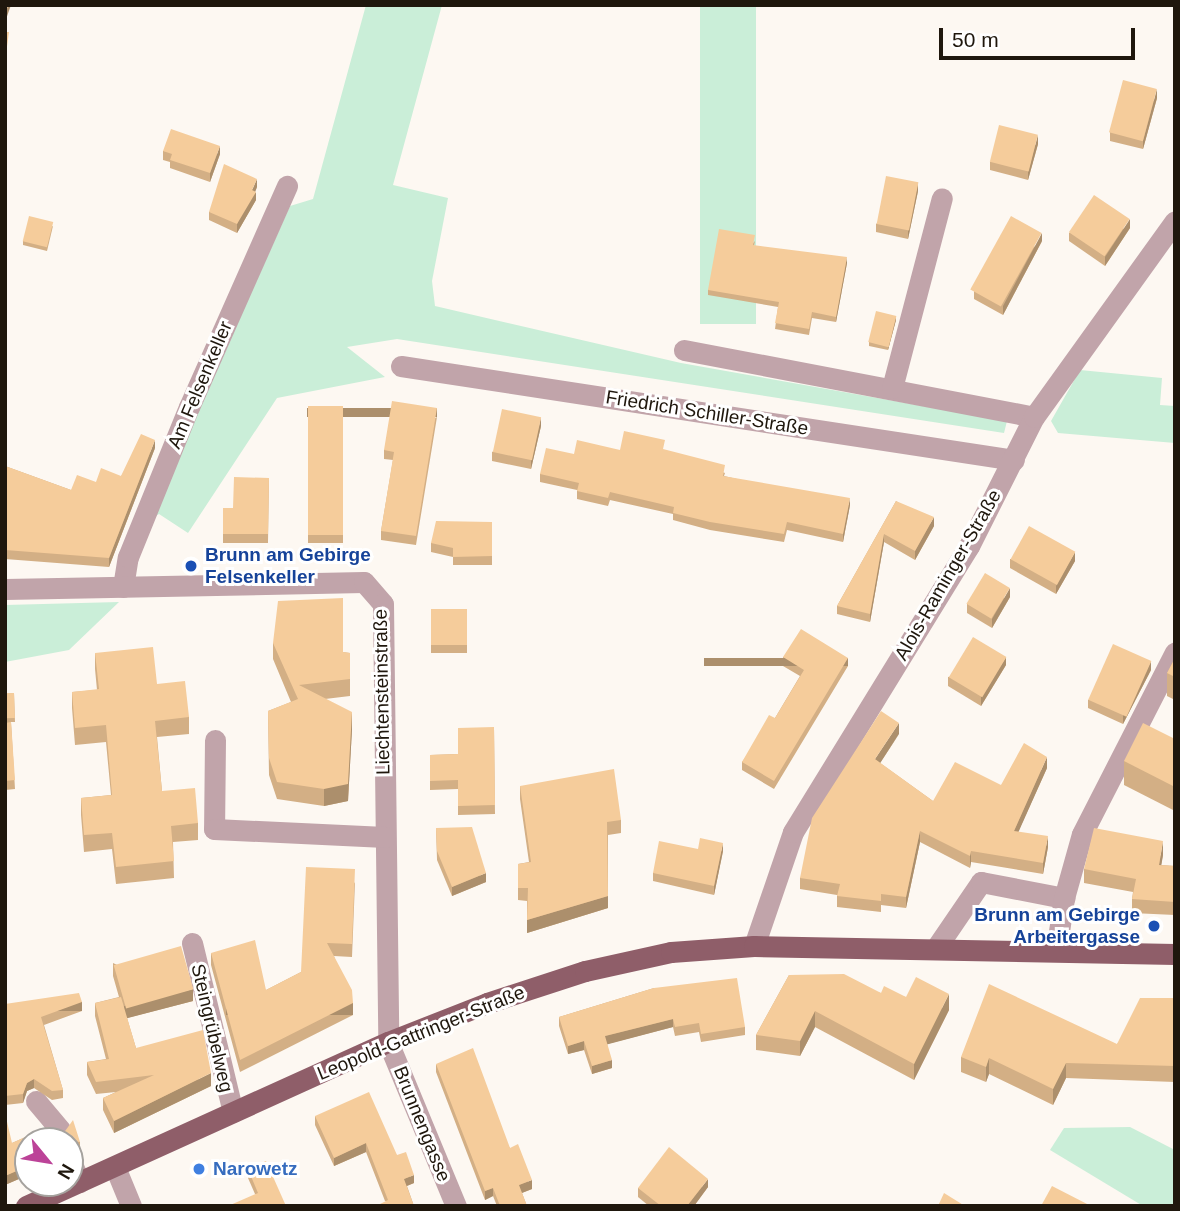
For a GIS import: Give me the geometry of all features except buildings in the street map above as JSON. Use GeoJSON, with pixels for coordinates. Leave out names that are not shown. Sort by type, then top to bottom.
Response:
{"type":"FeatureCollection","features":[{"type":"Feature","properties":{"kind":"main road","name":"Leopold-Gattringer-Straße"},"geometry":{"type":"LineString","coordinates":[[84,1180],[388,1042],[487,1003],[585,971],[671,952],[754,946],[1175,954]]}},
{"type":"Feature","properties":{"kind":"main road","name":"Leopold-Gattringer-Straße"},"geometry":{"type":"LineString","coordinates":[[26,1206],[46,1197]]}},
{"type":"Feature","properties":{"kind":"street","name":"Am Felsenkeller"},"geometry":{"type":"LineString","coordinates":[[123,587],[128,557],[189,407],[287,186]]}},
{"type":"Feature","properties":{"kind":"street"},"geometry":{"type":"LineString","coordinates":[[892,388],[942,198]]}},
{"type":"Feature","properties":{"kind":"street","name":"Alois-Raminger-Straße"},"geometry":{"type":"LineString","coordinates":[[754,946],[793,832],[969,546],[1034,417],[1175,221]]}},
{"type":"Feature","properties":{"kind":"street"},"geometry":{"type":"LineString","coordinates":[[684,350],[1034,417]]}},
{"type":"Feature","properties":{"kind":"street","name":"Friedrich Schiller-Straße"},"geometry":{"type":"LineString","coordinates":[[401,366],[1014,460]]}},
{"type":"Feature","properties":{"kind":"street","name":"Liechtensteinstraße"},"geometry":{"type":"LineString","coordinates":[[5,589],[364,582],[383,604],[388,1042]]}},
{"type":"Feature","properties":{"kind":"street"},"geometry":{"type":"LineString","coordinates":[[1056,951],[1064,898],[1082,834],[1175,652]]}},
{"type":"Feature","properties":{"kind":"street"},"geometry":{"type":"LineString","coordinates":[[215,740],[214,829],[385,837]]}},
{"type":"Feature","properties":{"kind":"street"},"geometry":{"type":"LineString","coordinates":[[936,948],[981,882],[1064,898]]}},
{"type":"Feature","properties":{"kind":"street","name":"Steingrübelweg"},"geometry":{"type":"LineString","coordinates":[[192,943],[233,1112]]}},
{"type":"Feature","properties":{"kind":"street","name":"Brunnengasse"},"geometry":{"type":"LineString","coordinates":[[388,1042],[456,1206]]}},
{"type":"Feature","properties":{"kind":"street"},"geometry":{"type":"LineString","coordinates":[[36,1101],[58,1127]]}},
{"type":"Feature","properties":{"kind":"street"},"geometry":{"type":"LineString","coordinates":[[115,1167],[131,1206]]}},
{"type":"Feature","properties":{"kind":"green space"},"geometry":{"type":"Polygon","coordinates":[[[366,5],[442,5],[393,185],[448,198],[432,281],[435,306],[681,363],[1007,421],[1004,433],[397,339],[347,347],[385,377],[277,398],[188,533],[159,514],[149,520],[290,206],[313,199],[366,5]]]}},
{"type":"Feature","properties":{"kind":"green space"},"geometry":{"type":"Polygon","coordinates":[[[700,5],[756,5],[756,324],[700,324],[700,5]]]}},
{"type":"Feature","properties":{"kind":"green space"},"geometry":{"type":"Polygon","coordinates":[[[1080,370],[1162,378],[1160,405],[1175,406],[1175,443],[1058,433],[1051,421],[1080,370]]]}},
{"type":"Feature","properties":{"kind":"green space"},"geometry":{"type":"Polygon","coordinates":[[[119,602],[69,650],[5,662],[5,605],[119,602]]]}},
{"type":"Feature","properties":{"kind":"green space"},"geometry":{"type":"Polygon","coordinates":[[[1130,1127],[1175,1150],[1175,1206],[1143,1206],[1050,1150],[1064,1128],[1130,1127]]]}},
{"type":"Feature","properties":{"kind":"place","name":"Brunn am Gebirge Felsenkeller"},"geometry":{"type":"Point","coordinates":[191,566]}},
{"type":"Feature","properties":{"kind":"place","name":"Brunn am Gebirge Arbeitergasse"},"geometry":{"type":"Point","coordinates":[1154,926]}},
{"type":"Feature","properties":{"kind":"place","name":"Narowetz"},"geometry":{"type":"Point","coordinates":[199,1169]}}]}
